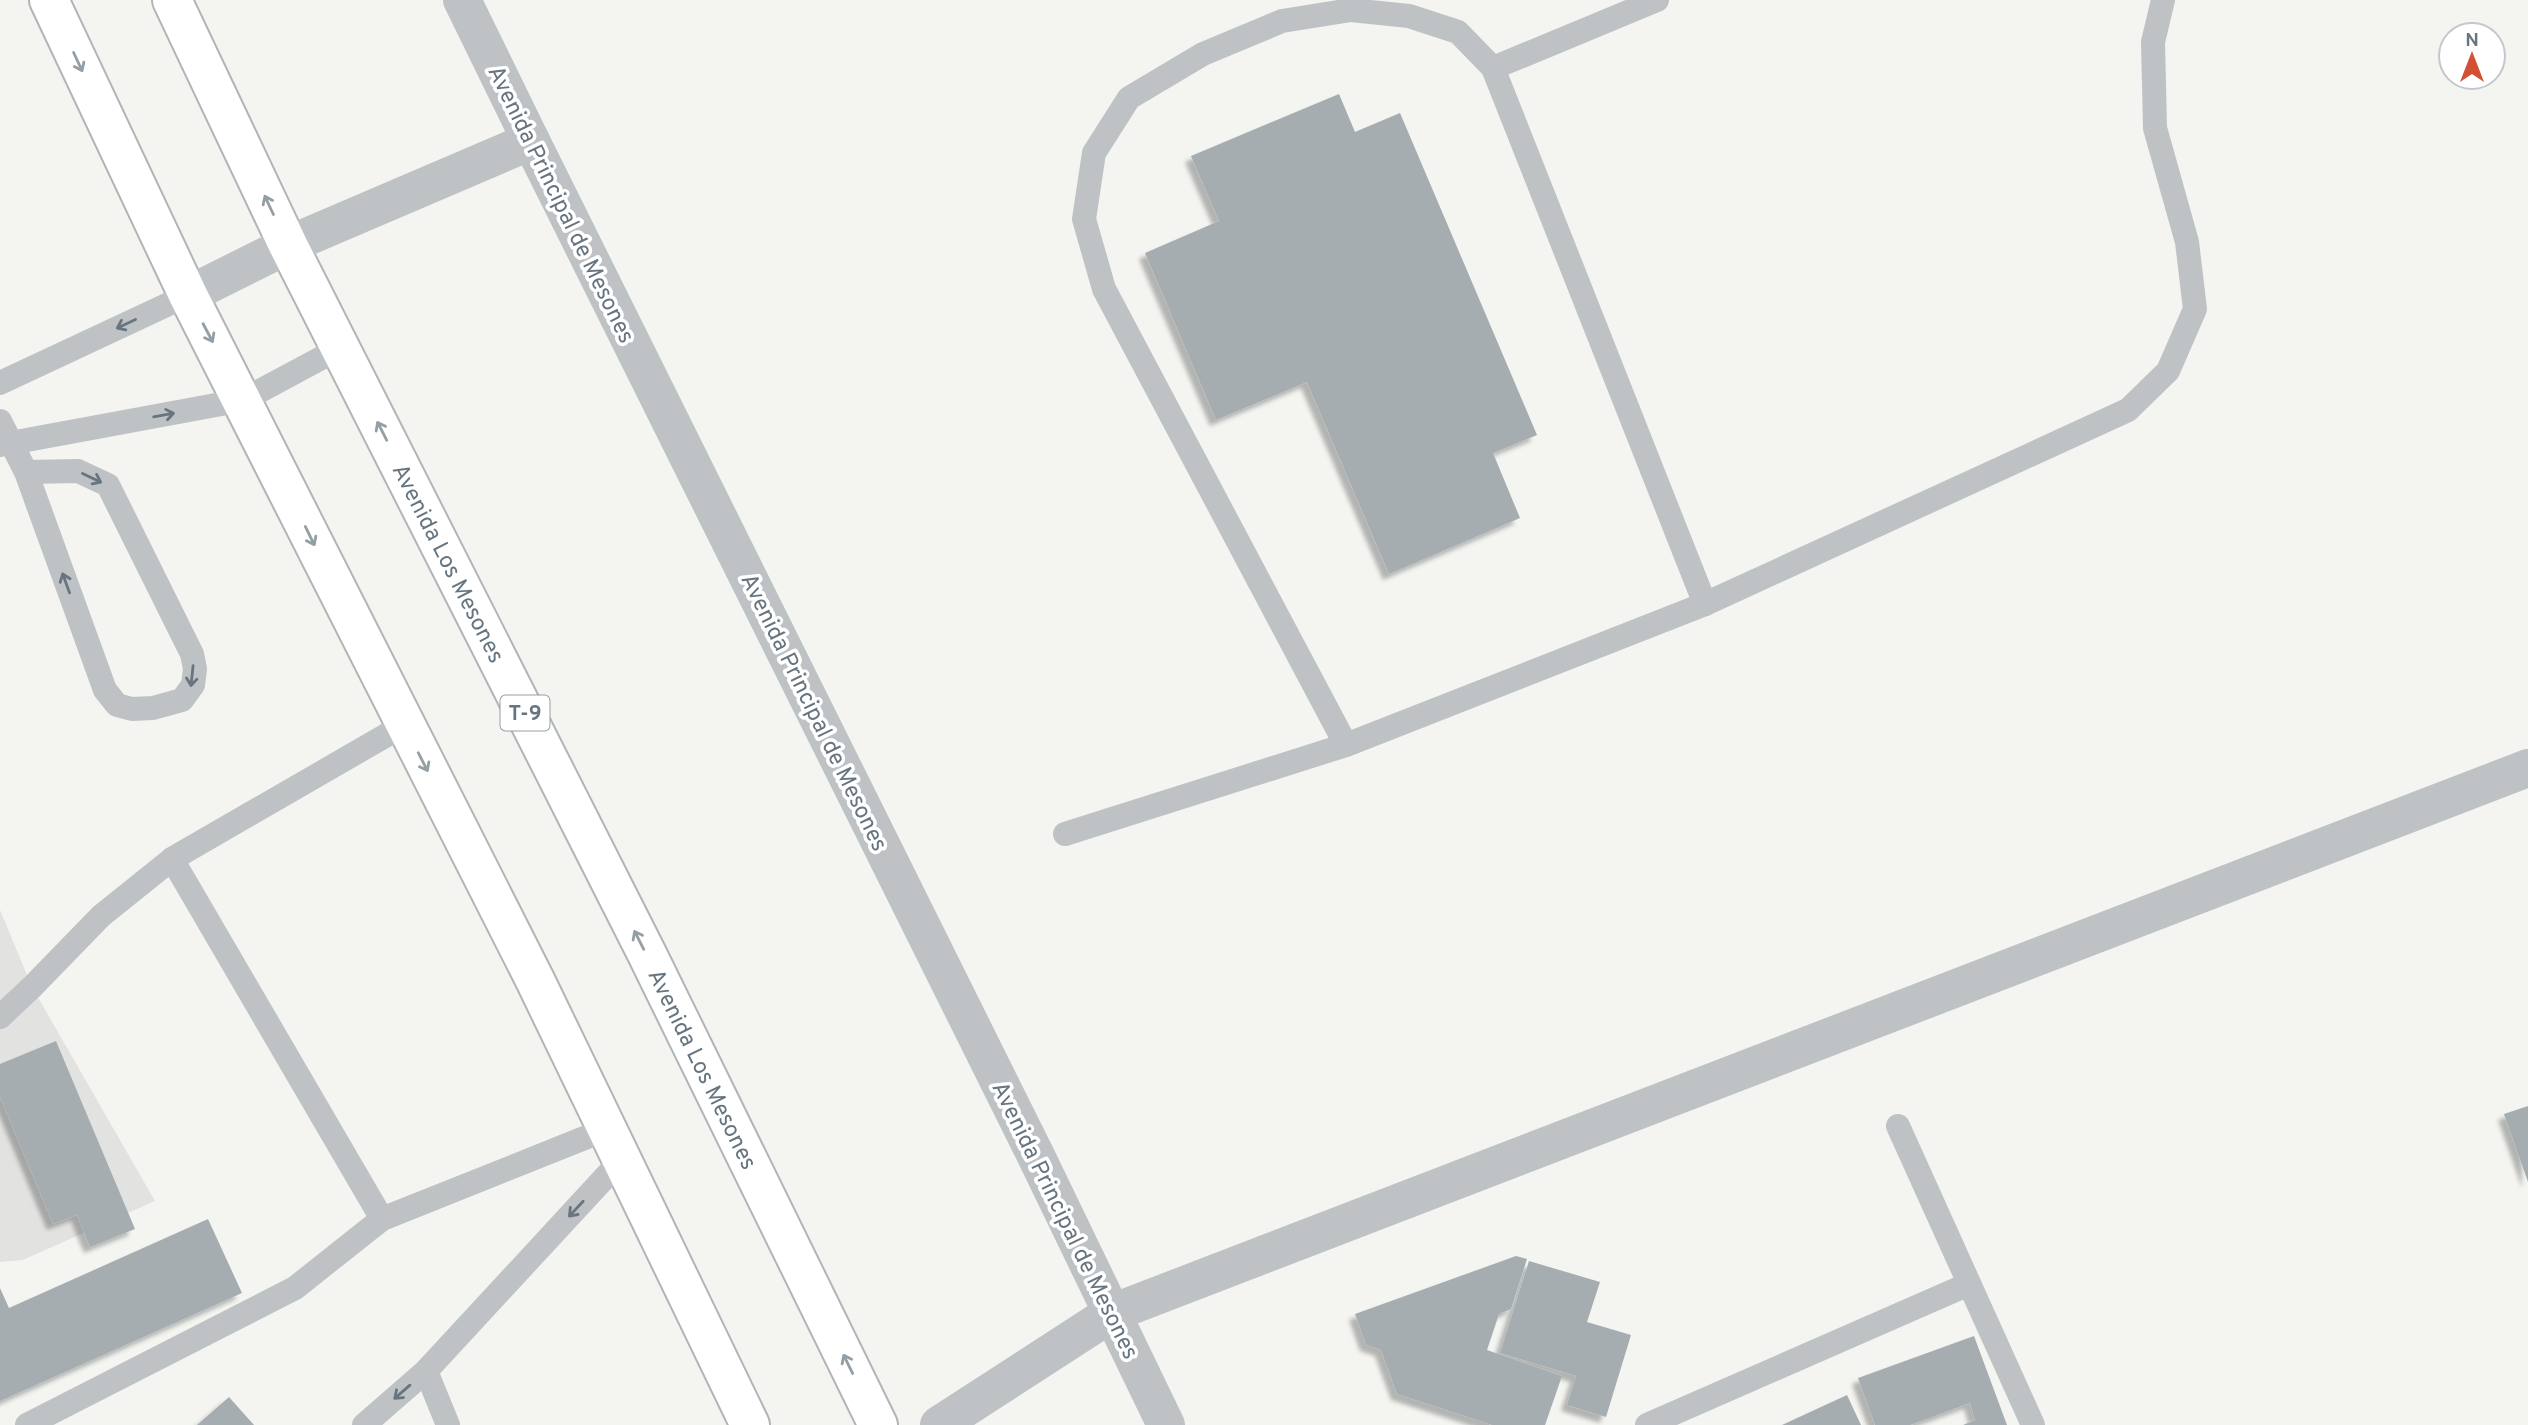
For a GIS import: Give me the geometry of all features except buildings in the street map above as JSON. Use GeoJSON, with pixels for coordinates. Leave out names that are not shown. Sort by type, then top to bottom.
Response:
{"type":"FeatureCollection","features":[{"type":"Feature","properties":{"kind":"highway"},"geometry":{"type":"LineString","coordinates":[[49,0],[188,295],[535,980],[750,1425]]}},
{"type":"Feature","properties":{"kind":"highway","name":"Avenida Los Mesones"},"geometry":{"type":"LineString","coordinates":[[172,0],[288,245],[647,954],[878,1425]]}},
{"type":"Feature","properties":{"kind":"street","name":"Avenida Principal de Mesones"},"geometry":{"type":"LineString","coordinates":[[462,0],[1166,1425]]}},
{"type":"Feature","properties":{"kind":"street"},"geometry":{"type":"LineString","coordinates":[[188,295],[288,245],[531,141]]}},
{"type":"Feature","properties":{"kind":"street"},"geometry":{"type":"LineString","coordinates":[[939,1425],[1112,1313],[2528,768]]}},
{"type":"Feature","properties":{"kind":"lane"},"geometry":{"type":"LineString","coordinates":[[1493,68],[1657,0]]}},
{"type":"Feature","properties":{"kind":"lane"},"geometry":{"type":"LineString","coordinates":[[1065,834],[1346,745],[1705,604],[2128,410],[2168,371],[2195,309],[2187,242],[2155,128],[2152,42],[2163,0]]}},
{"type":"Feature","properties":{"kind":"lane"},"geometry":{"type":"LineString","coordinates":[[1346,745],[1104,289],[1084,219],[1094,153],[1129,98],[1203,54],[1282,21],[1351,10],[1409,16],[1458,32],[1493,68],[1705,604]]}},
{"type":"Feature","properties":{"kind":"lane"},"geometry":{"type":"LineString","coordinates":[[0,383],[188,295]]}},
{"type":"Feature","properties":{"kind":"lane"},"geometry":{"type":"LineString","coordinates":[[5,444],[243,400],[340,348]]}},
{"type":"Feature","properties":{"kind":"lane"},"geometry":{"type":"LineString","coordinates":[[0,421],[5,444],[26,472],[105,690],[117,705],[132,709],[153,708],[182,700],[192,685],[195,669],[192,654],[108,485],[78,471],[26,472]]}},
{"type":"Feature","properties":{"kind":"lane"},"geometry":{"type":"LineString","coordinates":[[0,1017],[101,916],[172,859],[404,725]]}},
{"type":"Feature","properties":{"kind":"lane"},"geometry":{"type":"LineString","coordinates":[[172,859],[382,1219]]}},
{"type":"Feature","properties":{"kind":"lane"},"geometry":{"type":"LineString","coordinates":[[1898,1126],[2033,1425]]}},
{"type":"Feature","properties":{"kind":"lane"},"geometry":{"type":"LineString","coordinates":[[27,1425],[295,1289],[382,1219],[615,1144]]}},
{"type":"Feature","properties":{"kind":"lane"},"geometry":{"type":"LineString","coordinates":[[364,1425],[426,1371],[615,1144]]}},
{"type":"Feature","properties":{"kind":"lane"},"geometry":{"type":"LineString","coordinates":[[1647,1425],[1969,1284]]}},
{"type":"Feature","properties":{"kind":"lane"},"geometry":{"type":"LineString","coordinates":[[426,1371],[448,1425]]}},
{"type":"Feature","properties":{"kind":"shaded area"},"geometry":{"type":"Polygon","coordinates":[[[0,910],[32,987],[155,1201],[23,1260],[0,1262],[0,910]]]}}]}
